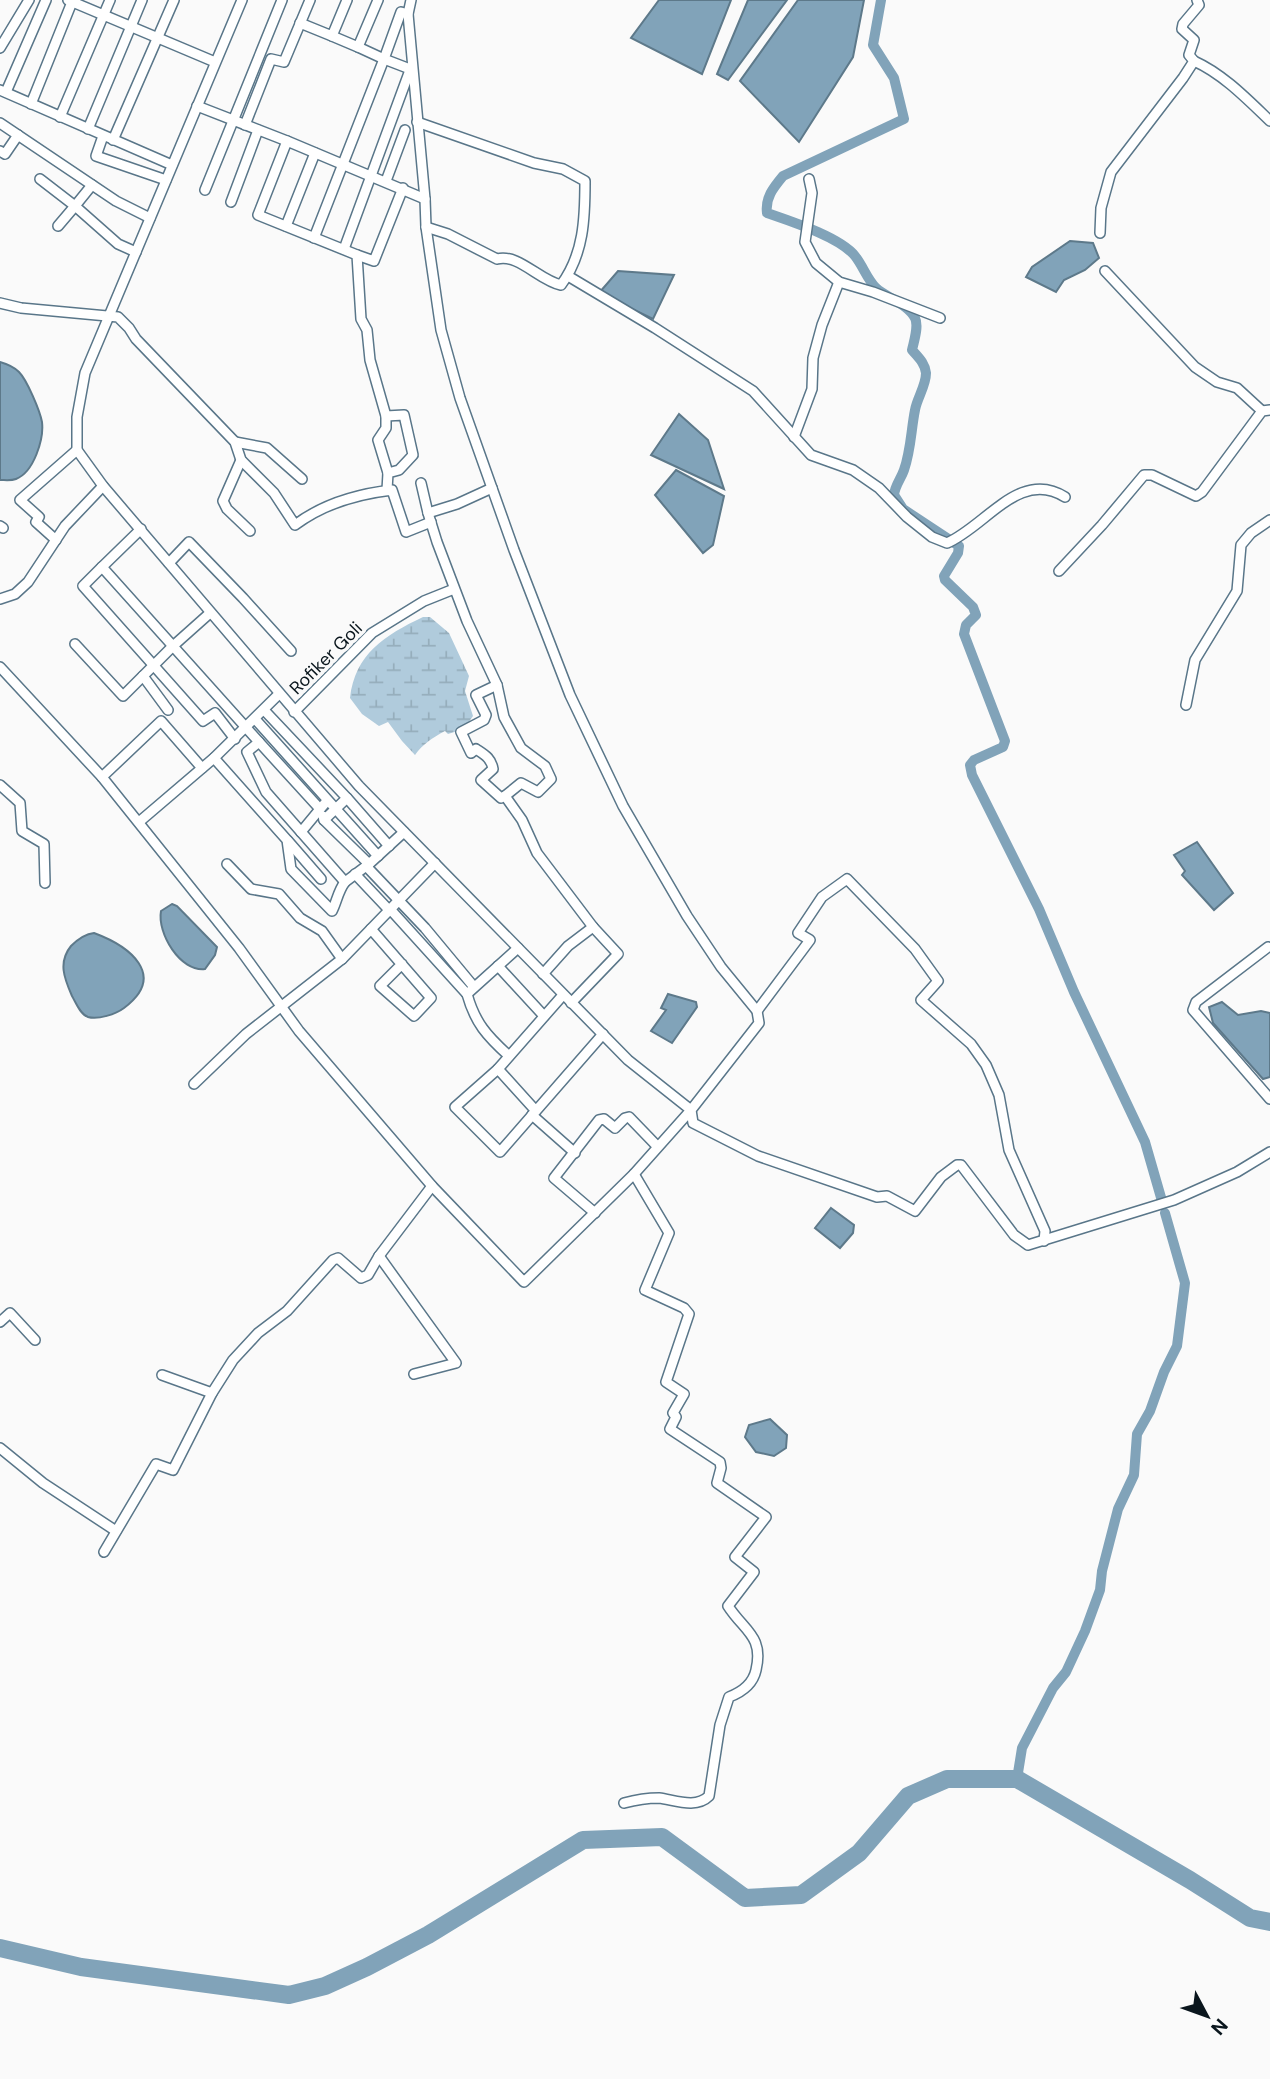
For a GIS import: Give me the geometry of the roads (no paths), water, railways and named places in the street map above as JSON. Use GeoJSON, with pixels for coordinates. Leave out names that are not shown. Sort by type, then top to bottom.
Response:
{"type":"FeatureCollection","features":[{"type":"Feature","properties":{"kind":"street"},"geometry":{"type":"LineString","coordinates":[[0,48],[29,0]]}},
{"type":"Feature","properties":{"kind":"street"},"geometry":{"type":"LineString","coordinates":[[46,0],[3,91],[172,165]]}},
{"type":"Feature","properties":{"kind":"street"},"geometry":{"type":"LineString","coordinates":[[60,117],[110,0]]}},
{"type":"Feature","properties":{"kind":"street"},"geometry":{"type":"LineString","coordinates":[[88,129],[142,0]]}},
{"type":"Feature","properties":{"kind":"street"},"geometry":{"type":"LineString","coordinates":[[113,140],[174,0]]}},
{"type":"Feature","properties":{"kind":"street"},"geometry":{"type":"LineString","coordinates":[[242,0],[85,373],[77,417],[77,450],[103,486],[359,786],[628,1060],[691,1110],[693,1123],[758,1156],[877,1197],[887,1196],[915,1211],[941,1177],[961,1165],[1014,1235],[1028,1245],[1174,1200],[1237,1172],[1270,1152]]}},
{"type":"Feature","properties":{"kind":"street"},"geometry":{"type":"LineString","coordinates":[[205,190],[282,0]]}},
{"type":"Feature","properties":{"kind":"street"},"geometry":{"type":"LineString","coordinates":[[245,125],[271,59],[284,62],[310,0]]}},
{"type":"Feature","properties":{"kind":"street"},"geometry":{"type":"LineString","coordinates":[[332,36],[347,0]]}},
{"type":"Feature","properties":{"kind":"street"},"geometry":{"type":"LineString","coordinates":[[358,47],[378,0]]}},
{"type":"Feature","properties":{"kind":"street"},"geometry":{"type":"LineString","coordinates":[[0,667],[102,777],[239,948],[280,1007],[432,1186],[524,1282],[634,1174],[691,1110],[759,1023],[757,1012],[721,967],[687,916],[623,806],[570,695],[460,398],[441,330],[426,228],[411,71],[408,14],[411,0]]}},
{"type":"Feature","properties":{"kind":"street"},"geometry":{"type":"LineString","coordinates":[[1197,0],[1199,5],[1182,29],[1194,40],[1189,55],[1217,75],[1270,121]]}},
{"type":"Feature","properties":{"kind":"street"},"geometry":{"type":"LineString","coordinates":[[32,104],[73,1],[215,62]]}},
{"type":"Feature","properties":{"kind":"street"},"geometry":{"type":"LineString","coordinates":[[314,238],[401,12],[408,14]]}},
{"type":"Feature","properties":{"kind":"street"},"geometry":{"type":"LineString","coordinates":[[300,23],[411,71]]}},
{"type":"Feature","properties":{"kind":"street"},"geometry":{"type":"LineString","coordinates":[[1100,233],[1101,208],[1111,172],[1184,78],[1194,61]]}},
{"type":"Feature","properties":{"kind":"street"},"geometry":{"type":"LineString","coordinates":[[344,249],[411,71]]}},
{"type":"Feature","properties":{"kind":"street"},"geometry":{"type":"LineString","coordinates":[[197,106],[425,199]]}},
{"type":"Feature","properties":{"kind":"street"},"geometry":{"type":"LineString","coordinates":[[417,122],[534,163],[563,169],[585,181],[585,226],[568,276],[559,285],[504,257],[496,260],[448,234],[426,228]]}},
{"type":"Feature","properties":{"kind":"street"},"geometry":{"type":"LineString","coordinates":[[0,123],[92,185],[150,218]]}},
{"type":"Feature","properties":{"kind":"street"},"geometry":{"type":"LineString","coordinates":[[231,202],[258,130]]}},
{"type":"Feature","properties":{"kind":"street"},"geometry":{"type":"LineString","coordinates":[[386,181],[405,130]]}},
{"type":"Feature","properties":{"kind":"street"},"geometry":{"type":"LineString","coordinates":[[0,151],[5,154],[18,135]]}},
{"type":"Feature","properties":{"kind":"street"},"geometry":{"type":"LineString","coordinates":[[103,136],[96,156],[166,180]]}},
{"type":"Feature","properties":{"kind":"street"},"geometry":{"type":"LineString","coordinates":[[287,141],[258,215],[314,238],[374,261],[403,188]]}},
{"type":"Feature","properties":{"kind":"street"},"geometry":{"type":"LineString","coordinates":[[286,226],[315,153]]}},
{"type":"Feature","properties":{"kind":"street"},"geometry":{"type":"LineString","coordinates":[[40,179],[118,244],[136,252]]}},
{"type":"Feature","properties":{"kind":"street"},"geometry":{"type":"LineString","coordinates":[[808,179],[812,193],[805,242],[816,263],[839,282],[940,318]]}},
{"type":"Feature","properties":{"kind":"street"},"geometry":{"type":"LineString","coordinates":[[58,226],[92,185]]}},
{"type":"Feature","properties":{"kind":"street"},"geometry":{"type":"LineString","coordinates":[[357,255],[360,319],[367,330],[370,360],[386,416],[386,428],[378,440],[388,473],[387,490]]}},
{"type":"Feature","properties":{"kind":"street"},"geometry":{"type":"LineString","coordinates":[[1059,570],[1144,475],[1152,475],[1196,496],[1199,494],[1266,410],[1237,388],[1217,382],[1195,368],[1105,271]]}},
{"type":"Feature","properties":{"kind":"street"},"geometry":{"type":"LineString","coordinates":[[568,276],[753,391],[811,456],[853,470],[879,488],[907,517],[932,537],[947,543],[963,536],[988,513],[1035,487],[1053,489],[1065,497]]}},
{"type":"Feature","properties":{"kind":"street"},"geometry":{"type":"LineString","coordinates":[[794,438],[812,389],[813,358],[822,325],[839,282]]}},
{"type":"Feature","properties":{"kind":"street"},"geometry":{"type":"LineString","coordinates":[[0,303],[21,308],[118,317],[235,442],[241,460],[274,493],[295,525],[310,513],[362,494],[392,490],[406,532],[430,517],[492,488]]}},
{"type":"Feature","properties":{"kind":"street"},"geometry":{"type":"LineString","coordinates":[[386,416],[404,415],[413,455],[399,470],[388,473]]}},
{"type":"Feature","properties":{"kind":"street"},"geometry":{"type":"LineString","coordinates":[[235,442],[267,448],[302,479]]}},
{"type":"Feature","properties":{"kind":"street"},"geometry":{"type":"LineString","coordinates":[[56,540],[36,522],[39,517],[20,500],[77,450]]}},
{"type":"Feature","properties":{"kind":"street"},"geometry":{"type":"LineString","coordinates":[[241,460],[223,501],[227,509],[250,531]]}},
{"type":"Feature","properties":{"kind":"street"},"geometry":{"type":"LineString","coordinates":[[421,483],[454,589],[497,685],[504,717],[522,748],[545,766],[551,779],[538,792],[521,783],[501,798],[481,780],[493,769],[492,762],[476,749],[471,752],[461,732],[484,720],[486,715],[476,695],[497,685]]}},
{"type":"Feature","properties":{"kind":"street"},"geometry":{"type":"LineString","coordinates":[[0,598],[15,594],[27,582],[65,526],[103,486]]}},
{"type":"Feature","properties":{"kind":"street"},"geometry":{"type":"LineString","coordinates":[[1186,705],[1195,660],[1237,591],[1241,545],[1251,533],[1270,520]]}},
{"type":"Feature","properties":{"kind":"street"},"geometry":{"type":"LineString","coordinates":[[141,529],[82,586],[203,721],[215,713],[235,739]]}},
{"type":"Feature","properties":{"kind":"street"},"geometry":{"type":"LineString","coordinates":[[169,563],[189,542],[291,651]]}},
{"type":"Feature","properties":{"kind":"street"},"geometry":{"type":"LineString","coordinates":[[102,568],[320,809],[324,820],[399,899],[471,990],[472,1011],[484,1033],[509,1056]]}},
{"type":"Feature","properties":{"kind":"street","name":"Rofiker Goli"},"geometry":{"type":"LineString","coordinates":[[295,712],[372,633],[424,601],[454,589]]}},
{"type":"Feature","properties":{"kind":"street"},"geometry":{"type":"LineString","coordinates":[[75,644],[126,699],[152,666],[210,613]]}},
{"type":"Feature","properties":{"kind":"street"},"geometry":{"type":"LineString","coordinates":[[143,676],[168,709]]}},
{"type":"Feature","properties":{"kind":"street"},"geometry":{"type":"LineString","coordinates":[[139,822],[235,739],[279,694]]}},
{"type":"Feature","properties":{"kind":"street"},"geometry":{"type":"LineString","coordinates":[[264,709],[389,846]]}},
{"type":"Feature","properties":{"kind":"street"},"geometry":{"type":"LineString","coordinates":[[255,719],[378,856]]}},
{"type":"Feature","properties":{"kind":"street"},"geometry":{"type":"LineString","coordinates":[[102,777],[161,721],[202,768]]}},
{"type":"Feature","properties":{"kind":"street"},"geometry":{"type":"LineString","coordinates":[[259,742],[247,752],[266,792],[345,883]]}},
{"type":"Feature","properties":{"kind":"street"},"geometry":{"type":"LineString","coordinates":[[214,758],[321,878]]}},
{"type":"Feature","properties":{"kind":"street"},"geometry":{"type":"LineString","coordinates":[[0,785],[20,803],[22,831],[44,844],[45,883]]}},
{"type":"Feature","properties":{"kind":"street"},"geometry":{"type":"LineString","coordinates":[[505,796],[522,820],[537,853],[593,927],[618,954],[571,1003]]}},
{"type":"Feature","properties":{"kind":"street"},"geometry":{"type":"LineString","coordinates":[[324,820],[347,798]]}},
{"type":"Feature","properties":{"kind":"street"},"geometry":{"type":"LineString","coordinates":[[301,832],[327,801]]}},
{"type":"Feature","properties":{"kind":"street"},"geometry":{"type":"LineString","coordinates":[[287,840],[291,869],[332,911],[339,890],[345,883],[404,832]]}},
{"type":"Feature","properties":{"kind":"street"},"geometry":{"type":"LineString","coordinates":[[194,1084],[246,1034],[342,959],[435,863]]}},
{"type":"Feature","properties":{"kind":"street"},"geometry":{"type":"LineString","coordinates":[[227,864],[251,889],[279,894],[300,918],[322,931],[342,959]]}},
{"type":"Feature","properties":{"kind":"street"},"geometry":{"type":"LineString","coordinates":[[355,874],[471,990]]}},
{"type":"Feature","properties":{"kind":"street"},"geometry":{"type":"LineString","coordinates":[[757,1012],[810,940],[798,933],[822,897],[847,879],[915,948],[937,982],[921,1000],[971,1044],[986,1065],[999,1095],[1009,1150],[1045,1231],[1044,1241]]}},
{"type":"Feature","properties":{"kind":"street"},"geometry":{"type":"LineString","coordinates":[[542,974],[568,946],[593,927]]}},
{"type":"Feature","properties":{"kind":"street"},"geometry":{"type":"LineString","coordinates":[[371,929],[402,964],[431,998],[414,1016],[380,986],[402,964]]}},
{"type":"Feature","properties":{"kind":"street"},"geometry":{"type":"LineString","coordinates":[[1268,947],[1196,1002],[1193,1010],[1270,1099]]}},
{"type":"Feature","properties":{"kind":"street"},"geometry":{"type":"LineString","coordinates":[[471,990],[518,948]]}},
{"type":"Feature","properties":{"kind":"street"},"geometry":{"type":"LineString","coordinates":[[498,966],[544,1016]]}},
{"type":"Feature","properties":{"kind":"street"},"geometry":{"type":"LineString","coordinates":[[564,995],[498,1069],[455,1107],[500,1152],[603,1034]]}},
{"type":"Feature","properties":{"kind":"street"},"geometry":{"type":"LineString","coordinates":[[498,1069],[534,1113],[575,1153]]}},
{"type":"Feature","properties":{"kind":"street"},"geometry":{"type":"LineString","coordinates":[[595,1213],[555,1180],[558,1172],[602,1118],[615,1128],[629,1117],[657,1146]]}},
{"type":"Feature","properties":{"kind":"street"},"geometry":{"type":"LineString","coordinates":[[624,1804],[660,1798],[673,1802],[698,1802],[709,1796],[723,1716],[729,1697],[742,1692],[754,1676],[760,1652],[752,1636],[728,1606],[754,1573],[734,1557],[766,1517],[717,1483],[720,1462],[670,1429],[677,1418],[673,1414],[684,1394],[666,1382],[690,1316],[684,1308],[645,1290],[668,1233],[634,1174]]}},
{"type":"Feature","properties":{"kind":"street"},"geometry":{"type":"LineString","coordinates":[[104,1552],[156,1464],[173,1470],[212,1394],[233,1360],[258,1333],[287,1311],[333,1260],[338,1258],[362,1278],[368,1275],[379,1256],[432,1186]]}},
{"type":"Feature","properties":{"kind":"street"},"geometry":{"type":"LineString","coordinates":[[379,1256],[456,1363],[414,1374]]}},
{"type":"Feature","properties":{"kind":"street"},"geometry":{"type":"LineString","coordinates":[[0,1322],[10,1313],[35,1340]]}},
{"type":"Feature","properties":{"kind":"street"},"geometry":{"type":"LineString","coordinates":[[162,1375],[212,1394]]}},
{"type":"Feature","properties":{"kind":"street"},"geometry":{"type":"LineString","coordinates":[[0,1448],[43,1483],[116,1531]]}},
{"type":"Feature","properties":{"kind":"waterway"},"geometry":{"type":"LineString","coordinates":[[881,0],[873,45],[894,78],[904,119],[783,176],[769,198],[767,213],[814,230],[848,249],[876,288],[908,309],[915,318],[912,350],[921,360],[926,378],[915,410],[910,448],[894,495],[903,509],[959,546],[958,553],[944,576],[973,607],[976,615],[966,625],[964,634],[1005,741],[1003,747],[974,760],[970,765],[972,775],[1039,909],[1074,992],[1145,1142],[1162,1201]]}},
{"type":"Feature","properties":{"kind":"waterway"},"geometry":{"type":"LineString","coordinates":[[1017,1779],[1022,1748],[1053,1688],[1066,1672],[1085,1631],[1100,1590],[1102,1571],[1118,1509],[1134,1475],[1137,1434],[1150,1411],[1177,1346],[1185,1283],[1165,1213]]}},
{"type":"Feature","properties":{"kind":"waterway"},"geometry":{"type":"LineString","coordinates":[[0,1948],[81,1967],[289,1995],[325,1986],[428,1935],[583,1840],[662,1837],[745,1898],[801,1895],[859,1853],[908,1796],[947,1779],[1017,1779],[1250,1918],[1270,1922]]}}]}
